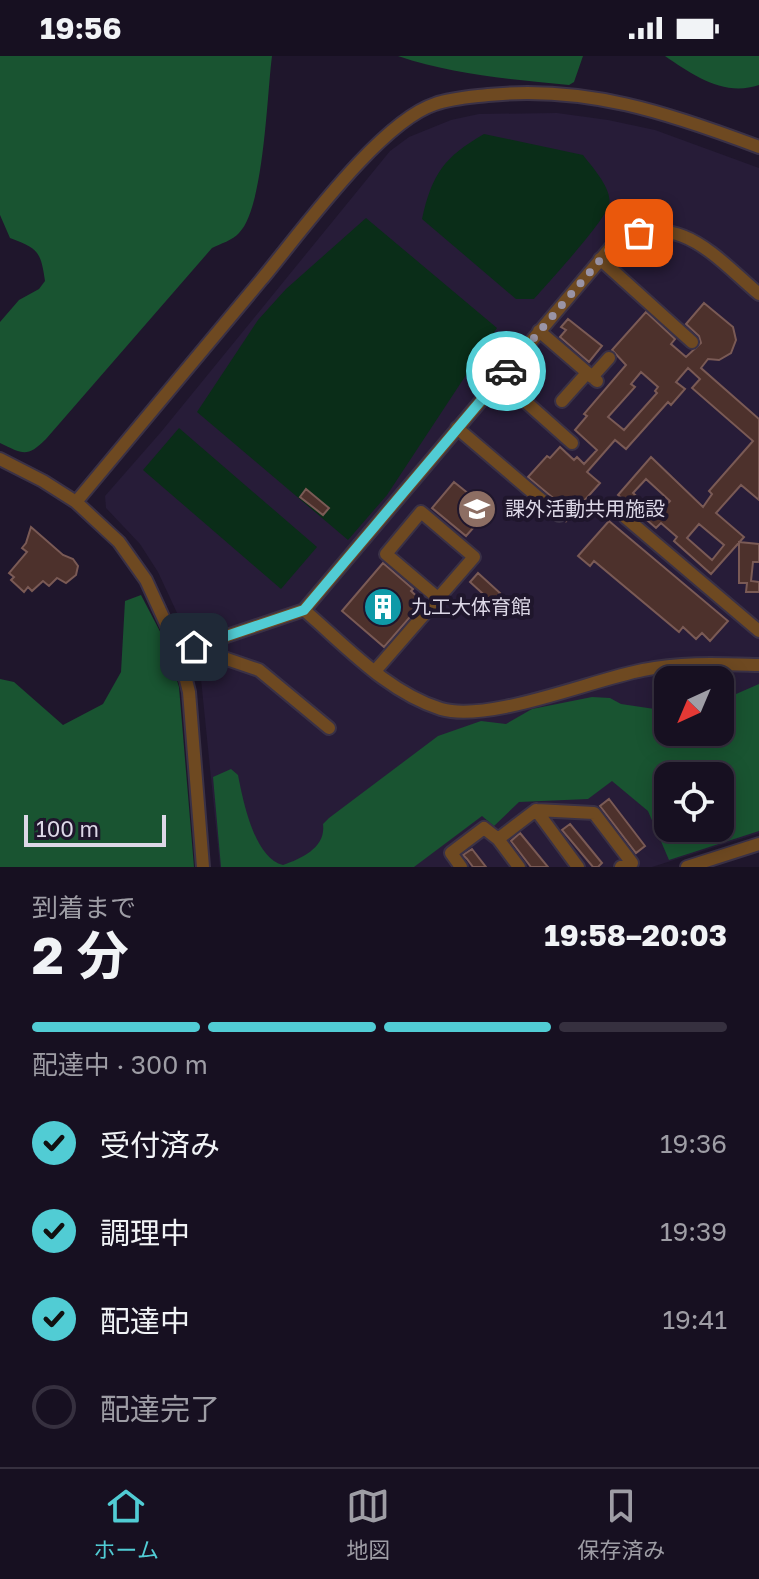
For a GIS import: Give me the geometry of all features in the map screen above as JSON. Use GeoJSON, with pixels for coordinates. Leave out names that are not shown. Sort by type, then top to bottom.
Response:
{"type":"FeatureCollection","features":[{"type":"Feature","properties":{"kind":"street"},"geometry":{"type":"LineString","coordinates":[[76,502],[325,203],[382,139],[414,113],[455,99],[551,92],[595,97],[675,116],[759,147]]}},
{"type":"Feature","properties":{"kind":"street"},"geometry":{"type":"LineString","coordinates":[[194,647],[304,610],[600,259],[626,237],[645,231],[664,230],[682,234],[699,243],[759,294]]}},
{"type":"Feature","properties":{"kind":"street"},"geometry":{"type":"LineString","coordinates":[[600,259],[692,342]]}},
{"type":"Feature","properties":{"kind":"street"},"geometry":{"type":"LineString","coordinates":[[539,331],[592,377]]}},
{"type":"Feature","properties":{"kind":"street"},"geometry":{"type":"LineString","coordinates":[[562,401],[592,377],[609,358]]}},
{"type":"Feature","properties":{"kind":"street"},"geometry":{"type":"LineString","coordinates":[[499,378],[572,443]]}},
{"type":"Feature","properties":{"kind":"street"},"geometry":{"type":"LineString","coordinates":[[457,428],[559,515]]}},
{"type":"Feature","properties":{"kind":"street"},"geometry":{"type":"LineString","coordinates":[[0,459],[76,502],[119,542],[146,580],[179,652],[189,692],[203,867]]}},
{"type":"Feature","properties":{"kind":"street"},"geometry":{"type":"LineString","coordinates":[[375,671],[439,599],[474,557],[421,512],[386,554],[439,599]]}},
{"type":"Feature","properties":{"kind":"street"},"geometry":{"type":"LineString","coordinates":[[626,518],[759,631]]}},
{"type":"Feature","properties":{"kind":"street"},"geometry":{"type":"LineString","coordinates":[[304,610],[394,687],[445,710],[476,712],[646,669],[693,664],[759,665]]}},
{"type":"Feature","properties":{"kind":"street"},"geometry":{"type":"LineString","coordinates":[[214,640],[221,657],[259,670],[329,728]]}},
{"type":"Feature","properties":{"kind":"street"},"geometry":{"type":"LineString","coordinates":[[536,810],[578,867]]}},
{"type":"Feature","properties":{"kind":"street"},"geometry":{"type":"LineString","coordinates":[[498,839],[536,810],[594,813],[632,863],[621,867]]}},
{"type":"Feature","properties":{"kind":"street"},"geometry":{"type":"LineString","coordinates":[[461,867],[451,853],[484,828],[498,839],[519,867]]}},
{"type":"Feature","properties":{"kind":"street"},"geometry":{"type":"LineString","coordinates":[[687,867],[759,844]]}},
{"type":"Feature","properties":{"kind":"shaded area"},"geometry":{"type":"Polygon","coordinates":[[[557,113],[608,120],[655,130],[759,168],[759,833],[734,841],[734,762],[654,762],[654,842],[731,842],[652,867],[220,867],[201,679],[185,630],[158,572],[140,544],[106,508],[105,496],[161,432],[390,151],[409,137],[451,120],[479,114],[557,113]]]}},
{"type":"Feature","properties":{"kind":"green space"},"geometry":{"type":"Polygon","coordinates":[[[0,56],[272,56],[259,176],[247,220],[239,233],[212,248],[46,439],[29,452],[14,450],[0,443],[0,322],[19,300],[39,289],[45,281],[40,257],[32,248],[10,238],[0,215],[0,56]]]}},
{"type":"Feature","properties":{"kind":"green space"},"geometry":{"type":"Polygon","coordinates":[[[398,56],[583,56],[574,82],[569,85],[461,72],[398,56]]]}},
{"type":"Feature","properties":{"kind":"green space"},"geometry":{"type":"Polygon","coordinates":[[[665,56],[759,56],[759,85],[746,88],[721,86],[698,77],[665,56]]]}},
{"type":"Feature","properties":{"kind":"green space"},"geometry":{"type":"Polygon","coordinates":[[[484,134],[583,155],[608,192],[609,205],[605,213],[534,299],[516,299],[422,219],[430,190],[442,168],[449,159],[484,134]]]}},
{"type":"Feature","properties":{"kind":"green space"},"geometry":{"type":"Polygon","coordinates":[[[366,218],[497,328],[387,495],[348,540],[197,412],[258,320],[286,289],[366,218]]]}},
{"type":"Feature","properties":{"kind":"green space"},"geometry":{"type":"Polygon","coordinates":[[[179,428],[317,547],[281,589],[143,470],[179,428]]]}},
{"type":"Feature","properties":{"kind":"green space"},"geometry":{"type":"Polygon","coordinates":[[[141,595],[165,641],[179,687],[194,867],[0,867],[0,679],[14,682],[63,725],[103,704],[121,672],[125,601],[141,595]]]}},
{"type":"Feature","properties":{"kind":"green space"},"geometry":{"type":"Polygon","coordinates":[[[759,684],[759,831],[734,839],[734,762],[654,762],[654,825],[648,811],[612,781],[588,799],[519,802],[494,826],[482,816],[414,867],[221,867],[213,777],[231,769],[238,775],[257,840],[264,852],[283,865],[312,850],[321,839],[323,824],[329,818],[438,736],[481,721],[506,724],[532,709],[592,697],[610,698],[621,704],[654,709],[654,746],[734,746],[734,695],[759,684]]]}},
{"type":"Feature","properties":{"kind":"green space"},"geometry":{"type":"Polygon","coordinates":[[[661,842],[725,842],[669,860],[661,842]]]}},
{"type":"Feature","properties":{"kind":"building"},"geometry":{"type":"Polygon","coordinates":[[[704,303],[733,327],[736,340],[731,353],[719,360],[708,359],[701,368],[759,419],[759,500],[741,485],[716,513],[744,537],[711,574],[674,541],[677,537],[661,523],[656,528],[618,495],[651,457],[703,507],[712,494],[709,491],[753,441],[692,388],[700,379],[688,368],[676,382],[685,389],[671,405],[668,402],[626,449],[615,440],[587,472],[600,483],[567,520],[565,508],[528,477],[560,447],[574,460],[577,457],[584,464],[597,450],[575,430],[587,416],[584,414],[626,365],[612,350],[646,312],[675,339],[671,344],[686,357],[701,343],[699,336],[686,324],[704,303]],[[641,372],[631,384],[635,387],[608,417],[624,430],[657,393],[658,387],[641,372]],[[646,479],[633,493],[657,515],[670,501],[646,479]],[[699,524],[687,538],[712,560],[724,545],[699,524]]]}},
{"type":"Feature","properties":{"kind":"building"},"geometry":{"type":"Polygon","coordinates":[[[568,319],[602,346],[589,362],[560,337],[566,330],[561,327],[568,319]]]}},
{"type":"Feature","properties":{"kind":"building","name":"課外活動共用施設"},"geometry":{"type":"Polygon","coordinates":[[[454,482],[489,510],[466,536],[432,508],[454,482]]]}},
{"type":"Feature","properties":{"kind":"building"},"geometry":{"type":"Polygon","coordinates":[[[306,489],[329,508],[323,515],[300,497],[306,489]]]}},
{"type":"Feature","properties":{"kind":"building"},"geometry":{"type":"Polygon","coordinates":[[[609,521],[728,621],[710,641],[702,633],[696,639],[683,627],[679,632],[594,561],[590,566],[578,556],[609,521]]]}},
{"type":"Feature","properties":{"kind":"building"},"geometry":{"type":"Polygon","coordinates":[[[31,527],[78,566],[76,575],[66,583],[57,578],[49,586],[43,581],[32,591],[28,587],[24,592],[11,580],[14,577],[9,573],[27,552],[22,548],[31,527]]]}},
{"type":"Feature","properties":{"kind":"building"},"geometry":{"type":"Polygon","coordinates":[[[739,542],[759,544],[759,562],[753,562],[751,581],[759,582],[759,592],[746,592],[747,583],[739,583],[739,542]]]}},
{"type":"Feature","properties":{"kind":"building","name":"九工大体育館"},"geometry":{"type":"Polygon","coordinates":[[[383,563],[423,602],[384,647],[342,611],[383,563]]]}},
{"type":"Feature","properties":{"kind":"building"},"geometry":{"type":"Polygon","coordinates":[[[478,573],[500,593],[492,602],[470,582],[478,573]]]}},
{"type":"Feature","properties":{"kind":"building"},"geometry":{"type":"Polygon","coordinates":[[[609,799],[645,846],[636,853],[600,806],[609,799]]]}},
{"type":"Feature","properties":{"kind":"building"},"geometry":{"type":"Polygon","coordinates":[[[570,824],[602,863],[598,867],[593,867],[562,830],[570,824]]]}},
{"type":"Feature","properties":{"kind":"building"},"geometry":{"type":"Polygon","coordinates":[[[520,833],[548,867],[531,867],[511,841],[520,833]]]}},
{"type":"Feature","properties":{"kind":"building"},"geometry":{"type":"Polygon","coordinates":[[[472,849],[486,867],[473,867],[463,855],[472,849]]]}},
{"type":"Feature","properties":{"kind":"way so far"},"geometry":{"type":"LineString","coordinates":[[506,371],[612,246],[639,233]]}},
{"type":"Feature","properties":{"kind":"place","name":"課外活動共用施設"},"geometry":{"type":"Point","coordinates":[477,509]}},
{"type":"Feature","properties":{"kind":"place","name":"九工大体育館"},"geometry":{"type":"Point","coordinates":[383,607]}},
{"type":"Feature","properties":{"kind":"route"},"geometry":{"type":"LineString","coordinates":[[194,647],[304,610],[506,371]]}}]}
